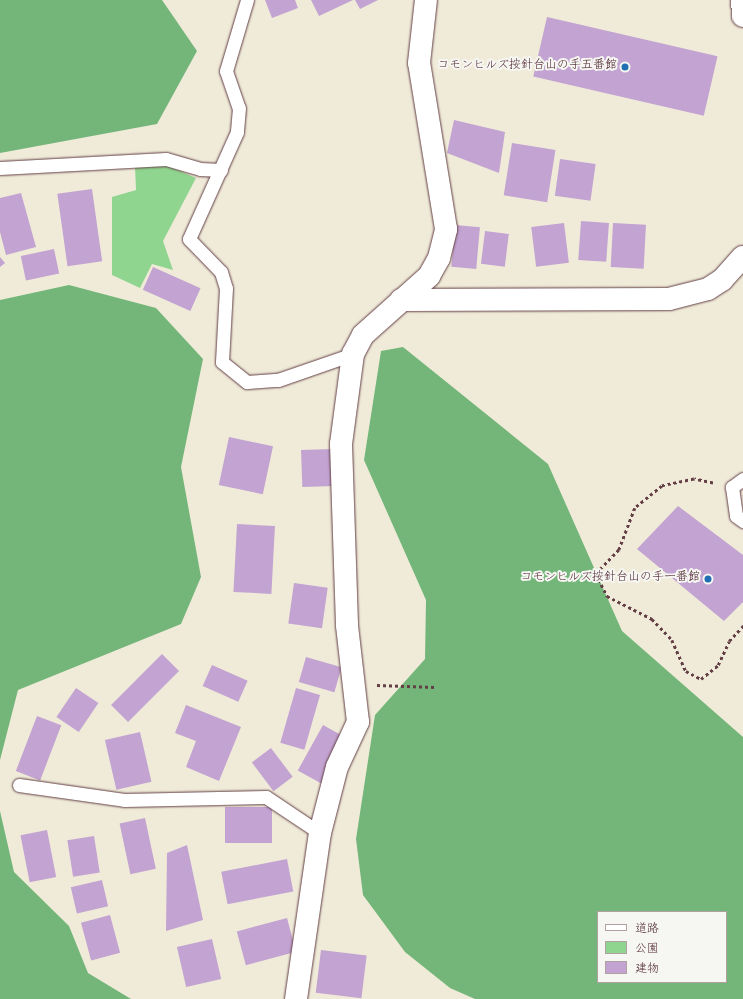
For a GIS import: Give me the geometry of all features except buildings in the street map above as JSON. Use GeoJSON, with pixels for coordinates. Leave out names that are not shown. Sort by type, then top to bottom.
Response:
{"type":"FeatureCollection","features":[{"type":"Feature","properties":{"kind":"street"},"geometry":{"type":"LineString","coordinates":[[297,999],[320,833],[337,767],[358,722],[355,685],[347,626],[341,444],[353,354],[363,335],[429,276],[439,258],[446,229],[419,63],[426,0]]}},
{"type":"Feature","properties":{"kind":"street"},"geometry":{"type":"LineString","coordinates":[[742,0],[743,16]]}},
{"type":"Feature","properties":{"kind":"street"},"geometry":{"type":"LineString","coordinates":[[401,300],[670,299],[708,289],[722,280],[743,257]]}},
{"type":"Feature","properties":{"kind":"lane"},"geometry":{"type":"LineString","coordinates":[[247,0],[226,71],[239,108],[237,132],[189,239],[221,272],[226,288],[222,362],[232,373],[247,382],[270,381],[353,354]]}},
{"type":"Feature","properties":{"kind":"lane"},"geometry":{"type":"LineString","coordinates":[[0,168],[166,159],[200,169],[221,170]]}},
{"type":"Feature","properties":{"kind":"lane"},"geometry":{"type":"LineString","coordinates":[[743,479],[732,487],[736,516],[743,521]]}},
{"type":"Feature","properties":{"kind":"lane"},"geometry":{"type":"LineString","coordinates":[[19,785],[124,800],[266,797],[320,833]]}},
{"type":"Feature","properties":{"kind":"path"},"geometry":{"type":"LineString","coordinates":[[732,487],[694,479],[662,486],[635,508],[619,550],[596,574],[607,596],[652,619],[672,640],[686,671],[701,679],[718,664],[729,641],[743,626]]}},
{"type":"Feature","properties":{"kind":"path"},"geometry":{"type":"LineString","coordinates":[[355,685],[435,687]]}},
{"type":"Feature","properties":{"kind":"green space"},"geometry":{"type":"Polygon","coordinates":[[[0,0],[162,0],[197,51],[157,124],[0,153],[0,0]]]}},
{"type":"Feature","properties":{"kind":"green space"},"geometry":{"type":"Polygon","coordinates":[[[166,165],[196,178],[163,241],[173,270],[152,264],[140,288],[112,275],[112,197],[136,190],[135,167],[166,165]]]}},
{"type":"Feature","properties":{"kind":"green space"},"geometry":{"type":"Polygon","coordinates":[[[69,285],[156,308],[203,359],[181,467],[201,577],[181,624],[18,690],[0,760],[0,300],[69,285]]]}},
{"type":"Feature","properties":{"kind":"green space"},"geometry":{"type":"Polygon","coordinates":[[[403,347],[548,464],[622,631],[743,737],[743,999],[475,999],[450,988],[405,952],[363,895],[356,839],[375,715],[425,659],[426,600],[364,460],[381,351],[403,347]]]}},
{"type":"Feature","properties":{"kind":"green space"},"geometry":{"type":"Polygon","coordinates":[[[0,811],[14,872],[69,926],[88,973],[131,999],[0,999],[0,811]]]}},
{"type":"Feature","properties":{"kind":"place","name":"コモンヒルズ按針台山の手五番館"},"geometry":{"type":"Point","coordinates":[625,67]}},
{"type":"Feature","properties":{"kind":"place","name":"コモンヒルズ按針台山の手一番館"},"geometry":{"type":"Point","coordinates":[708,579]}}]}
